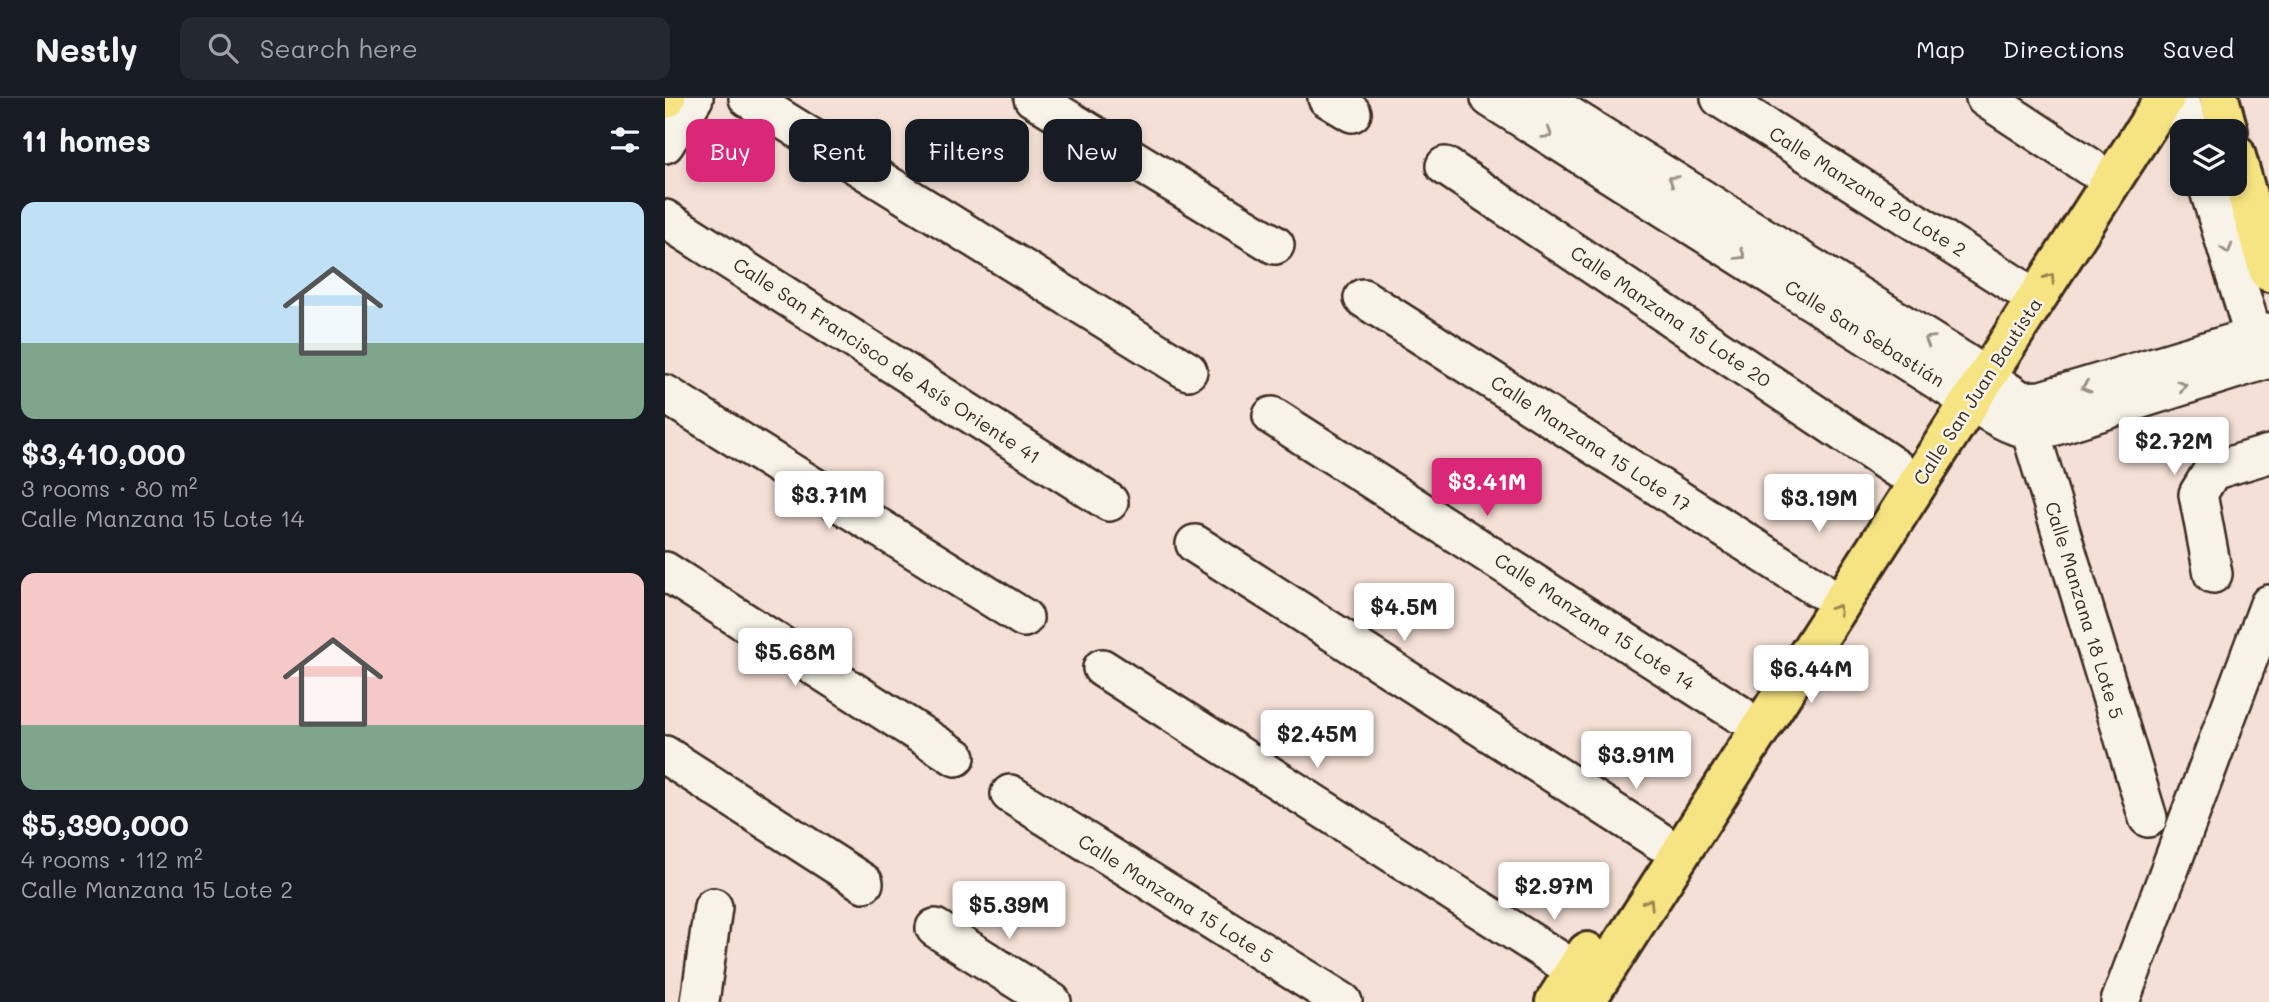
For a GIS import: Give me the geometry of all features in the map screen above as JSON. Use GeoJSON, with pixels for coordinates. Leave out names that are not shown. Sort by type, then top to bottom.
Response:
{"type":"FeatureCollection","features":[{"type":"Feature","properties":{"kind":"main road","name":"Calle San Juan Bautista"},"geometry":{"type":"LineString","coordinates":[[1580,986],[1658,841],[1896,468],[1967,382],[2015,285],[2134,98]]}},
{"type":"Feature","properties":{"kind":"main road","name":"Calle San Juan Bautista"},"geometry":{"type":"LineString","coordinates":[[1555,1002],[1580,986],[1967,382],[2165,98]]}},
{"type":"Feature","properties":{"kind":"main road"},"geometry":{"type":"LineString","coordinates":[[2219,98],[2225,119]]}},
{"type":"Feature","properties":{"kind":"main road"},"geometry":{"type":"LineString","coordinates":[[2247,195],[2269,272]]}},
{"type":"Feature","properties":{"kind":"street"},"geometry":{"type":"LineString","coordinates":[[665,144],[694,98]]}},
{"type":"Feature","properties":{"kind":"street"},"geometry":{"type":"LineString","coordinates":[[748,98],[1188,371]]}},
{"type":"Feature","properties":{"kind":"street"},"geometry":{"type":"LineString","coordinates":[[1033,98],[1275,245]]}},
{"type":"Feature","properties":{"kind":"street","name":"Calle San Sebastián"},"geometry":{"type":"LineString","coordinates":[[1490,98],[1967,382]]}},
{"type":"Feature","properties":{"kind":"street","name":"Calle San Sebastián"},"geometry":{"type":"LineString","coordinates":[[1541,98],[1967,382],[2012,425],[2026,416]]}},
{"type":"Feature","properties":{"kind":"street","name":"Calle Manzana 20 Lote 2"},"geometry":{"type":"LineString","coordinates":[[1720,98],[2015,285]]}},
{"type":"Feature","properties":{"kind":"street"},"geometry":{"type":"LineString","coordinates":[[1985,98],[2090,167]]}},
{"type":"Feature","properties":{"kind":"street"},"geometry":{"type":"LineString","coordinates":[[2180,98],[2186,119]]}},
{"type":"Feature","properties":{"kind":"street","name":"Calle Manzana 15 Lote 20"},"geometry":{"type":"LineString","coordinates":[[1445,166],[1896,468]]}},
{"type":"Feature","properties":{"kind":"street"},"geometry":{"type":"LineString","coordinates":[[2026,416],[2049,428],[2265,354],[2211,196]]}},
{"type":"Feature","properties":{"kind":"street","name":"Calle San Francisco de Asís Oriente 41"},"geometry":{"type":"LineString","coordinates":[[665,219],[1109,502]]}},
{"type":"Feature","properties":{"kind":"street","name":"Calle Manzana 15 Lote 17"},"geometry":{"type":"LineString","coordinates":[[1363,298],[1819,589]]}},
{"type":"Feature","properties":{"kind":"street"},"geometry":{"type":"LineString","coordinates":[[665,394],[1024,618]]}},
{"type":"Feature","properties":{"kind":"street","name":"Calle Manzana 15 Lote 14"},"geometry":{"type":"LineString","coordinates":[[1272,416],[1739,714]]}},
{"type":"Feature","properties":{"kind":"street","name":"Calle Manzana 18 Lote 5"},"geometry":{"type":"LineString","coordinates":[[2026,416],[2148,818]]}},
{"type":"Feature","properties":{"kind":"street"},"geometry":{"type":"LineString","coordinates":[[2213,574],[2198,494],[2212,471],[2269,454]]}},
{"type":"Feature","properties":{"kind":"street"},"geometry":{"type":"LineString","coordinates":[[1195,544],[1658,841]]}},
{"type":"Feature","properties":{"kind":"street"},"geometry":{"type":"LineString","coordinates":[[665,571],[956,757]]}},
{"type":"Feature","properties":{"kind":"street"},"geometry":{"type":"LineString","coordinates":[[2120,1002],[2269,604]]}},
{"type":"Feature","properties":{"kind":"street"},"geometry":{"type":"LineString","coordinates":[[1102,668],[1580,986]]}},
{"type":"Feature","properties":{"kind":"street"},"geometry":{"type":"LineString","coordinates":[[665,755],[864,883]]}},
{"type":"Feature","properties":{"kind":"street","name":"Calle Manzana 15 Lote 5"},"geometry":{"type":"LineString","coordinates":[[1010,794],[1343,1002]]}},
{"type":"Feature","properties":{"kind":"street"},"geometry":{"type":"LineString","coordinates":[[700,1002],[713,907]]}},
{"type":"Feature","properties":{"kind":"street"},"geometry":{"type":"LineString","coordinates":[[935,928],[1052,1002]]}}]}
